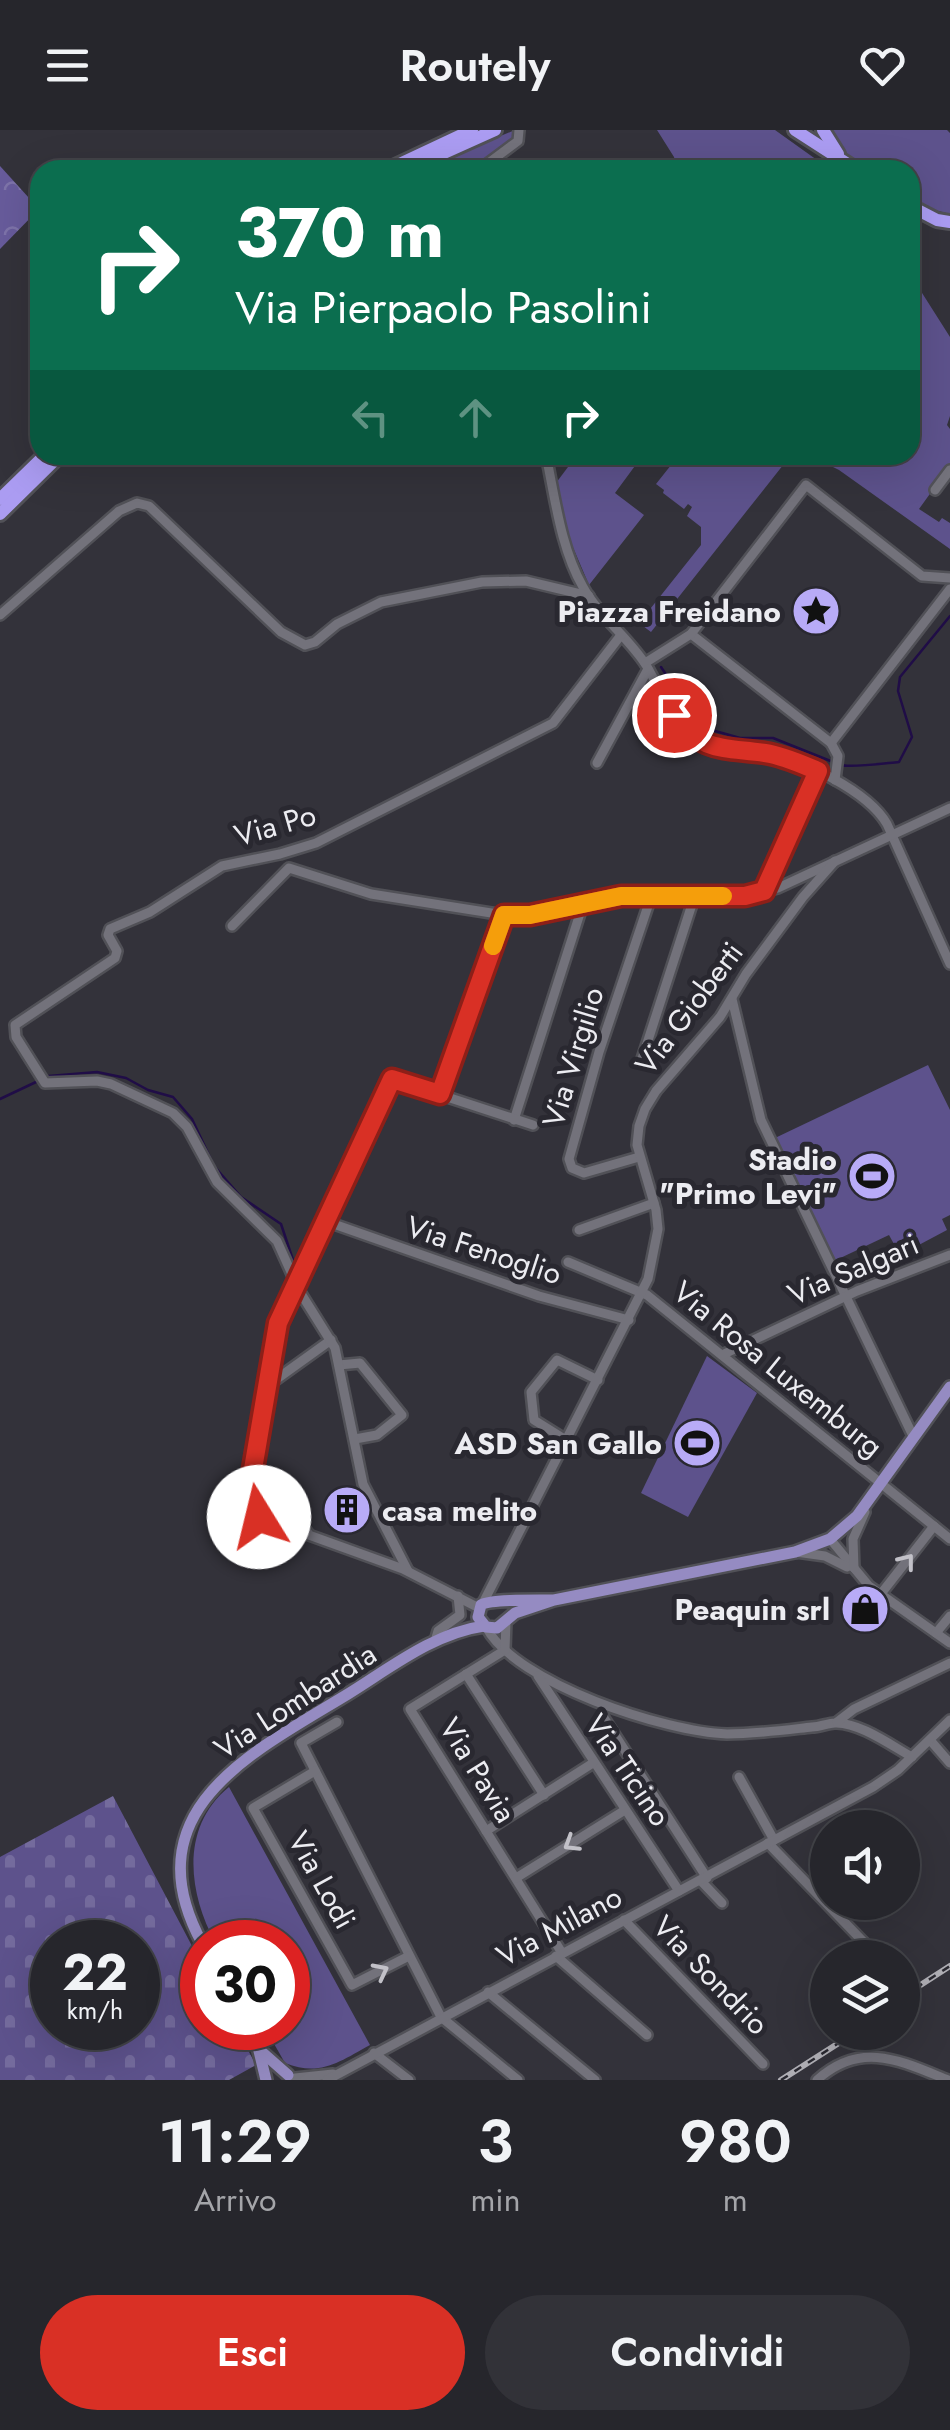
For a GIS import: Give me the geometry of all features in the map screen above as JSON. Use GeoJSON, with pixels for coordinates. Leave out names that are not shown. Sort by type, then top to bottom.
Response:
{"type":"FeatureCollection","features":[{"type":"Feature","properties":{"kind":"highway"},"geometry":{"type":"LineString","coordinates":[[408,160],[472,130]]}},
{"type":"Feature","properties":{"kind":"highway"},"geometry":{"type":"LineString","coordinates":[[795,130],[842,160]]}},
{"type":"Feature","properties":{"kind":"highway"},"geometry":{"type":"LineString","coordinates":[[823,130],[842,160]]}},
{"type":"Feature","properties":{"kind":"highway"},"geometry":{"type":"LineString","coordinates":[[429,160],[494,131]]}},
{"type":"Feature","properties":{"kind":"highway"},"geometry":{"type":"LineString","coordinates":[[920,212],[950,222]]}},
{"type":"Feature","properties":{"kind":"highway"},"geometry":{"type":"LineString","coordinates":[[0,499],[35,465]]}},
{"type":"Feature","properties":{"kind":"highway"},"geometry":{"type":"LineString","coordinates":[[0,514],[50,465]]}},
{"type":"Feature","properties":{"kind":"main road"},"geometry":{"type":"LineString","coordinates":[[554,1600],[493,1600],[480,1608],[485,1627],[497,1628],[520,1612],[554,1600],[794,1552],[830,1539],[851,1523],[878,1489],[950,1387]]}},
{"type":"Feature","properties":{"kind":"main road"},"geometry":{"type":"LineString","coordinates":[[502,1602],[507,1610],[506,1621]]}},
{"type":"Feature","properties":{"kind":"main road","name":"Via Lombardia"},"geometry":{"type":"LineString","coordinates":[[192,1920],[185,1902],[182,1870],[190,1826],[204,1798],[223,1776],[258,1749],[466,1624],[480,1608]]}},
{"type":"Feature","properties":{"kind":"main road","name":"Via Lombardia"},"geometry":{"type":"LineString","coordinates":[[441,1638],[485,1627]]}},
{"type":"Feature","properties":{"kind":"main road"},"geometry":{"type":"LineString","coordinates":[[259,2050],[267,2080]]}},
{"type":"Feature","properties":{"kind":"main road"},"geometry":{"type":"LineString","coordinates":[[260,2050],[294,2078]]}},
{"type":"Feature","properties":{"kind":"main road","name":"Via Milano"},"geometry":{"type":"LineString","coordinates":[[267,2080],[294,2078]]}},
{"type":"Feature","properties":{"kind":"street"},"geometry":{"type":"LineString","coordinates":[[492,160],[518,141],[519,130]]}},
{"type":"Feature","properties":{"kind":"street"},"geometry":{"type":"LineString","coordinates":[[548,465],[575,572],[589,596],[646,666],[674,715],[710,747],[779,756],[818,771],[883,817],[950,964]]}},
{"type":"Feature","properties":{"kind":"street"},"geometry":{"type":"LineString","coordinates":[[935,490],[950,470]]}},
{"type":"Feature","properties":{"kind":"street"},"geometry":{"type":"LineString","coordinates":[[597,762],[646,666],[690,634],[806,484],[922,576],[950,578]]}},
{"type":"Feature","properties":{"kind":"street"},"geometry":{"type":"LineString","coordinates":[[0,615],[119,511],[137,503],[150,506],[281,632],[305,645],[381,602],[482,582],[526,581],[589,596]]}},
{"type":"Feature","properties":{"kind":"street"},"geometry":{"type":"LineString","coordinates":[[831,743],[950,589]]}},
{"type":"Feature","properties":{"kind":"street"},"geometry":{"type":"LineString","coordinates":[[690,634],[831,743],[838,763],[835,780]]}},
{"type":"Feature","properties":{"kind":"street","name":"Via Po"},"geometry":{"type":"LineString","coordinates":[[297,1283],[277,1241],[217,1182],[182,1120],[111,1084],[45,1083],[16,1038],[16,1025],[115,958],[117,951],[108,935],[110,929],[150,912],[212,871],[316,843],[553,724],[621,635]]}},
{"type":"Feature","properties":{"kind":"street"},"geometry":{"type":"LineString","coordinates":[[764,891],[818,771]]}},
{"type":"Feature","properties":{"kind":"street"},"geometry":{"type":"LineString","coordinates":[[232,926],[289,868],[371,894],[504,915],[530,915],[602,898],[652,894],[745,896],[835,861],[950,808]]}},
{"type":"Feature","properties":{"kind":"street","name":"Via Gioberti"},"geometry":{"type":"LineString","coordinates":[[480,1608],[642,1292],[658,1229],[639,1157],[639,1126],[649,1102],[732,999],[803,897],[835,861]]}},
{"type":"Feature","properties":{"kind":"street","name":"Via Virgilio"},"geometry":{"type":"LineString","coordinates":[[639,1157],[584,1173],[572,1168],[569,1159],[599,1052],[652,894]]}},
{"type":"Feature","properties":{"kind":"street"},"geometry":{"type":"LineString","coordinates":[[641,1062],[695,896]]}},
{"type":"Feature","properties":{"kind":"street"},"geometry":{"type":"LineString","coordinates":[[514,1120],[583,904]]}},
{"type":"Feature","properties":{"kind":"street"},"geometry":{"type":"LineString","coordinates":[[440,1094],[504,915]]}},
{"type":"Feature","properties":{"kind":"street"},"geometry":{"type":"LineString","coordinates":[[732,999],[761,1120],[914,1438]]}},
{"type":"Feature","properties":{"kind":"street"},"geometry":{"type":"LineString","coordinates":[[480,1608],[408,1571],[259,1517],[249,1510],[254,1463],[278,1323],[392,1079],[533,1125]]}},
{"type":"Feature","properties":{"kind":"street"},"geometry":{"type":"LineString","coordinates":[[579,1230],[654,1204]]}},
{"type":"Feature","properties":{"kind":"street","name":"Via Fenoglio"},"geometry":{"type":"LineString","coordinates":[[326,1221],[540,1296],[629,1320]]}},
{"type":"Feature","properties":{"kind":"street","name":"Via Salgari"},"geometry":{"type":"LineString","coordinates":[[722,1355],[847,1296],[950,1255]]}},
{"type":"Feature","properties":{"kind":"street"},"geometry":{"type":"LineString","coordinates":[[568,1262],[642,1292]]}},
{"type":"Feature","properties":{"kind":"street"},"geometry":{"type":"LineString","coordinates":[[297,1283],[332,1340],[364,1484],[408,1571]]}},
{"type":"Feature","properties":{"kind":"street","name":"Via Rosa Luxemburg"},"geometry":{"type":"LineString","coordinates":[[642,1292],[878,1489],[950,1539]]}},
{"type":"Feature","properties":{"kind":"street"},"geometry":{"type":"LineString","coordinates":[[267,1386],[332,1340]]}},
{"type":"Feature","properties":{"kind":"street"},"geometry":{"type":"LineString","coordinates":[[566,1440],[534,1420],[531,1392],[557,1360],[598,1380]]}},
{"type":"Feature","properties":{"kind":"street"},"geometry":{"type":"LineString","coordinates":[[339,1365],[360,1364],[402,1416],[378,1436],[355,1439]]}},
{"type":"Feature","properties":{"kind":"street"},"geometry":{"type":"LineString","coordinates":[[254,1463],[310,1536]]}},
{"type":"Feature","properties":{"kind":"street"},"geometry":{"type":"LineString","coordinates":[[854,1571],[853,1539],[878,1489]]}},
{"type":"Feature","properties":{"kind":"street"},"geometry":{"type":"LineString","coordinates":[[880,1595],[934,1526]]}},
{"type":"Feature","properties":{"kind":"street"},"geometry":{"type":"LineString","coordinates":[[830,1539],[854,1571],[880,1595],[950,1643]]}},
{"type":"Feature","properties":{"kind":"street"},"geometry":{"type":"LineString","coordinates":[[794,1552],[826,1556],[854,1571]]}},
{"type":"Feature","properties":{"kind":"street"},"geometry":{"type":"LineString","coordinates":[[500,1572],[502,1602]]}},
{"type":"Feature","properties":{"kind":"street"},"geometry":{"type":"LineString","coordinates":[[441,1638],[438,1631],[460,1615],[458,1596]]}},
{"type":"Feature","properties":{"kind":"street"},"geometry":{"type":"LineString","coordinates":[[936,1633],[950,1616]]}},
{"type":"Feature","properties":{"kind":"street"},"geometry":{"type":"LineString","coordinates":[[505,1650],[506,1621]]}},
{"type":"Feature","properties":{"kind":"street"},"geometry":{"type":"LineString","coordinates":[[485,1627],[505,1650],[538,1675],[618,1710],[729,1734],[837,1722],[854,1709],[950,1663]]}},
{"type":"Feature","properties":{"kind":"street","name":"Via Pavia"},"geometry":{"type":"LineString","coordinates":[[505,1650],[410,1708],[559,1954],[647,2035]]}},
{"type":"Feature","properties":{"kind":"street"},"geometry":{"type":"LineString","coordinates":[[466,1674],[544,1795]]}},
{"type":"Feature","properties":{"kind":"street","name":"Via Ticino"},"geometry":{"type":"LineString","coordinates":[[538,1675],[679,1891]]}},
{"type":"Feature","properties":{"kind":"street"},"geometry":{"type":"LineString","coordinates":[[604,1718],[704,1880],[722,1902]]}},
{"type":"Feature","properties":{"kind":"street","name":"Via Milano"},"geometry":{"type":"LineString","coordinates":[[294,2078],[331,2077],[704,1880],[873,1787],[950,1720]]}},
{"type":"Feature","properties":{"kind":"street","name":"Via Lodi"},"geometry":{"type":"LineString","coordinates":[[337,1722],[300,1743],[442,2017]]}},
{"type":"Feature","properties":{"kind":"street"},"geometry":{"type":"LineString","coordinates":[[837,1722],[912,1757]]}},
{"type":"Feature","properties":{"kind":"street"},"geometry":{"type":"LineString","coordinates":[[930,1740],[950,1763]]}},
{"type":"Feature","properties":{"kind":"street"},"geometry":{"type":"LineString","coordinates":[[486,1832],[593,1763]]}},
{"type":"Feature","properties":{"kind":"street","name":"Via Lodi"},"geometry":{"type":"LineString","coordinates":[[315,1771],[253,1808],[352,1985],[409,1956]]}},
{"type":"Feature","properties":{"kind":"street"},"geometry":{"type":"LineString","coordinates":[[739,1776],[771,1841],[862,1940]]}},
{"type":"Feature","properties":{"kind":"street"},"geometry":{"type":"LineString","coordinates":[[516,1878],[624,1810]]}},
{"type":"Feature","properties":{"kind":"street","name":"Via Sondrio"},"geometry":{"type":"LineString","coordinates":[[624,1920],[763,2064]]}},
{"type":"Feature","properties":{"kind":"street"},"geometry":{"type":"LineString","coordinates":[[488,1992],[595,2080]]}},
{"type":"Feature","properties":{"kind":"street"},"geometry":{"type":"LineString","coordinates":[[442,2017],[518,2080]]}},
{"type":"Feature","properties":{"kind":"street"},"geometry":{"type":"LineString","coordinates":[[374,2053],[408,2080]]}},
{"type":"Feature","properties":{"kind":"street"},"geometry":{"type":"LineString","coordinates":[[816,2080],[850,2061],[872,2056],[890,2057],[948,2080]]}},
{"type":"Feature","properties":{"kind":"green space"},"geometry":{"type":"Polygon","coordinates":[[[515,130],[515,138],[487,160],[443,160],[515,130]]]}},
{"type":"Feature","properties":{"kind":"green space"},"geometry":{"type":"Polygon","coordinates":[[[657,130],[775,130],[817,160],[675,160],[657,130]]]}},
{"type":"Feature","properties":{"kind":"green space"},"geometry":{"type":"Polygon","coordinates":[[[828,130],[947,130],[950,214],[920,203],[920,160],[855,160],[828,130]]]}},
{"type":"Feature","properties":{"kind":"green space"},"geometry":{"type":"Polygon","coordinates":[[[0,166],[30,199],[30,218],[0,249],[0,166]]]}},
{"type":"Feature","properties":{"kind":"green space"},"geometry":{"type":"Polygon","coordinates":[[[920,290],[950,337],[950,466],[919,509],[939,522],[942,518],[950,523],[950,549],[829,465],[920,465],[920,290]]]}},
{"type":"Feature","properties":{"kind":"green space"},"geometry":{"type":"Polygon","coordinates":[[[570,465],[636,465],[615,493],[644,515],[589,585],[569,538],[556,483],[570,465]]]}},
{"type":"Feature","properties":{"kind":"green space"},"geometry":{"type":"Polygon","coordinates":[[[671,465],[783,465],[651,632],[639,623],[701,545],[701,527],[687,516],[692,507],[688,504],[684,509],[656,484],[671,465]]]}},
{"type":"Feature","properties":{"kind":"green space","name":"Stadio \"Primo Levi\""},"geometry":{"type":"Polygon","coordinates":[[[928,1065],[950,1110],[950,1215],[942,1219],[947,1230],[900,1255],[889,1235],[834,1261],[775,1138],[928,1065]]]}},
{"type":"Feature","properties":{"kind":"green space","name":"ASD San Gallo"},"geometry":{"type":"Polygon","coordinates":[[[707,1356],[757,1393],[688,1517],[641,1493],[707,1356]]]}},
{"type":"Feature","properties":{"kind":"green space"},"geometry":{"type":"Polygon","coordinates":[[[229,1787],[302,1920],[205,1920],[194,1861],[202,1821],[229,1787]]]}},
{"type":"Feature","properties":{"kind":"green space"},"geometry":{"type":"Polygon","coordinates":[[[113,1796],[180,1923],[180,2050],[248,2050],[256,2065],[229,2080],[0,2080],[0,1857],[113,1796]]]}},
{"type":"Feature","properties":{"kind":"green space"},"geometry":{"type":"Polygon","coordinates":[[[310,1935],[370,2045],[329,2066],[309,2068],[285,2063],[278,2050],[310,2050],[310,1935]]]}},
{"type":"Feature","properties":{"kind":"waterway"},"geometry":{"type":"LineString","coordinates":[[841,765],[899,762],[912,737],[898,691],[900,677],[950,616]]}},
{"type":"Feature","properties":{"kind":"waterway"},"geometry":{"type":"LineString","coordinates":[[661,667],[701,727],[740,738],[773,738],[833,762]]}},
{"type":"Feature","properties":{"kind":"waterway"},"geometry":{"type":"LineString","coordinates":[[49,1076],[97,1072],[126,1078],[173,1097],[192,1119],[214,1166],[241,1197],[281,1224],[296,1269]]}},
{"type":"Feature","properties":{"kind":"waterway"},"geometry":{"type":"LineString","coordinates":[[0,1099],[36,1082]]}},
{"type":"Feature","properties":{"kind":"railway"},"geometry":{"type":"LineString","coordinates":[[920,1985],[950,1966]]}},
{"type":"Feature","properties":{"kind":"railway"},"geometry":{"type":"LineString","coordinates":[[781,2080],[828,2050]]}},
{"type":"Feature","properties":{"kind":"slow traffic"},"geometry":{"type":"LineString","coordinates":[[493,946],[504,915],[530,915],[621,896],[723,896]]}},
{"type":"Feature","properties":{"kind":"place","name":"Piazza Freidano"},"geometry":{"type":"Point","coordinates":[816,611]}},
{"type":"Feature","properties":{"kind":"place","name":"Stadio \"Primo Levi\""},"geometry":{"type":"Point","coordinates":[872,1176]}},
{"type":"Feature","properties":{"kind":"place","name":"ASD San Gallo"},"geometry":{"type":"Point","coordinates":[697,1443]}},
{"type":"Feature","properties":{"kind":"place","name":"casa melito"},"geometry":{"type":"Point","coordinates":[347,1510]}},
{"type":"Feature","properties":{"kind":"place","name":"Peaquin srl"},"geometry":{"type":"Point","coordinates":[865,1609]}},
{"type":"Feature","properties":{"kind":"route"},"geometry":{"type":"LineString","coordinates":[[259,1517],[247,1504],[278,1323],[392,1079],[440,1094],[504,915],[530,915],[621,896],[745,896],[764,891],[818,771],[779,756],[710,747],[684,729],[674,715]]}}]}
